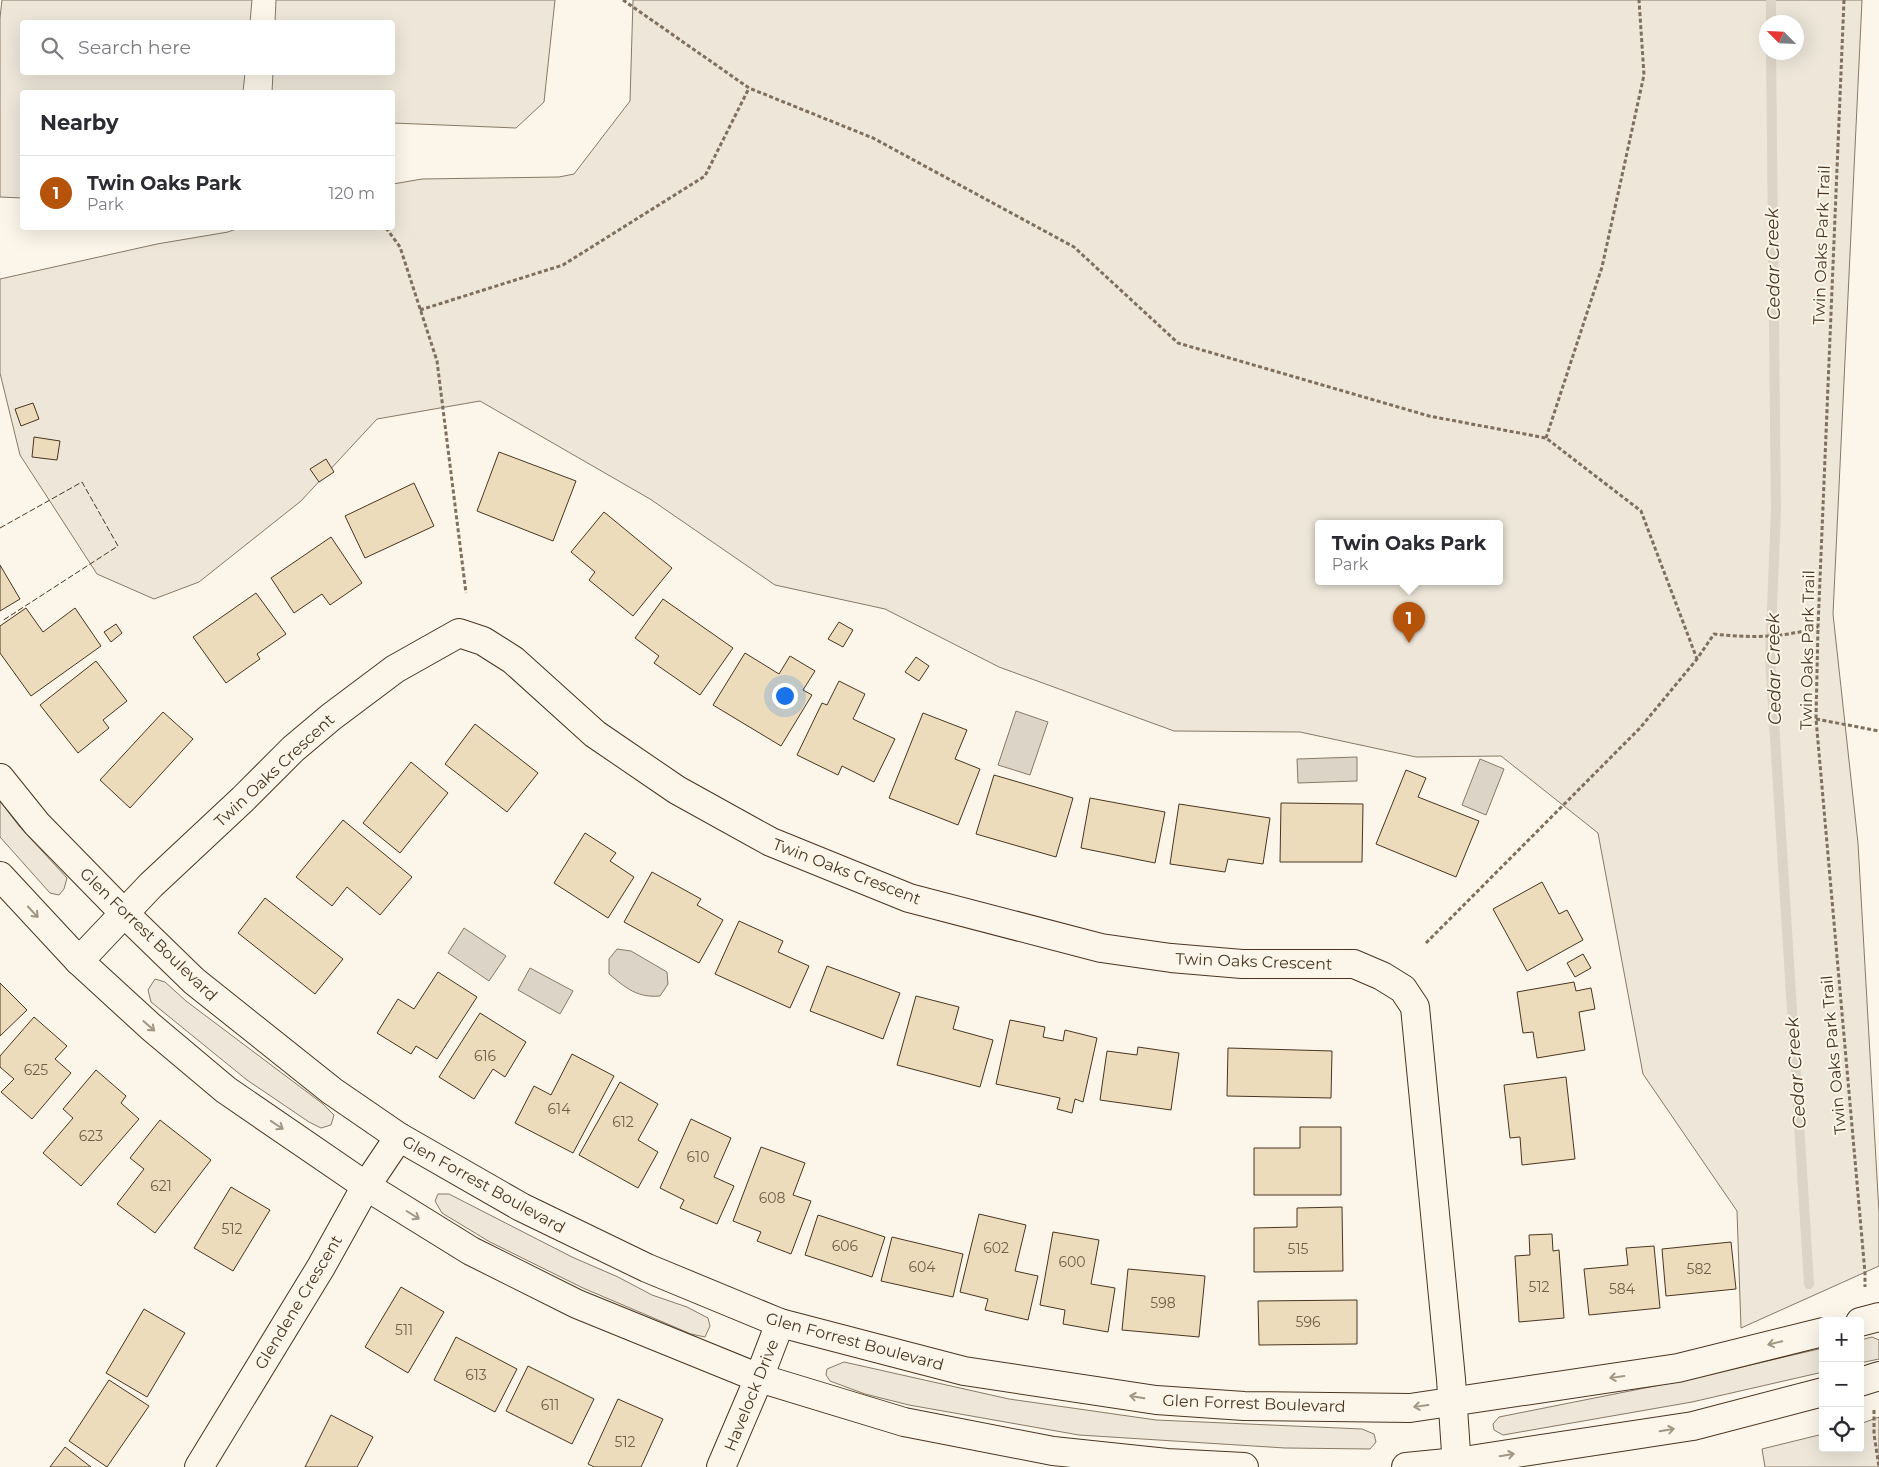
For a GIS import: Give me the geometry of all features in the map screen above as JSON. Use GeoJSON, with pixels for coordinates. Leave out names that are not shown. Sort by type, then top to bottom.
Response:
{"type":"FeatureCollection","features":[{"type":"Feature","properties":{"kind":"street","name":"Twin Oaks Crescent"},"geometry":{"type":"LineString","coordinates":[[79,961],[151,885],[330,716],[395,668],[459,634],[483,641],[513,660],[595,734],[677,790],[771,842],[909,898],[1101,948],[1171,958],[1242,964],[1354,964],[1382,976],[1403,989],[1415,1007],[1453,1401],[1457,1465]]}},
{"type":"Feature","properties":{"kind":"street","name":"Glen Forrest Boulevard"},"geometry":{"type":"LineString","coordinates":[[0,778],[36,824],[194,982],[332,1091],[399,1137],[521,1208],[648,1268],[780,1323],[964,1371],[1156,1400],[1244,1406],[1410,1408],[1678,1368],[1819,1333]]}},
{"type":"Feature","properties":{"kind":"street"},"geometry":{"type":"LineString","coordinates":[[0,876],[79,961],[151,1027],[226,1090],[366,1186],[470,1251],[577,1304],[759,1378],[904,1422],[1053,1451],[1168,1464],[1244,1467]]}},
{"type":"Feature","properties":{"kind":"street","name":"Glendene Crescent"},"geometry":{"type":"LineString","coordinates":[[199,1467],[321,1267],[366,1186],[399,1137]]}},
{"type":"Feature","properties":{"kind":"street"},"geometry":{"type":"LineString","coordinates":[[1864,1321],[1879,1317]]}},
{"type":"Feature","properties":{"kind":"street","name":"Havelock Drive"},"geometry":{"type":"LineString","coordinates":[[721,1467],[780,1323]]}},
{"type":"Feature","properties":{"kind":"street"},"geometry":{"type":"LineString","coordinates":[[1864,1381],[1879,1376]]}},
{"type":"Feature","properties":{"kind":"street"},"geometry":{"type":"LineString","coordinates":[[1406,1467],[1457,1465],[1693,1426],[1819,1393]]}},
{"type":"Feature","properties":{"kind":"path"},"geometry":{"type":"LineString","coordinates":[[623,0],[749,88],[873,138],[1074,248],[1178,343],[1429,416],[1546,438],[1641,511],[1696,659]]}},
{"type":"Feature","properties":{"kind":"path"},"geometry":{"type":"LineString","coordinates":[[1546,438],[1602,267],[1644,75],[1639,0]]}},
{"type":"Feature","properties":{"kind":"path","name":"Twin Oaks Park Trail"},"geometry":{"type":"LineString","coordinates":[[1844,0],[1818,626],[1816,719],[1866,1273],[1865,1290]]}},
{"type":"Feature","properties":{"kind":"path"},"geometry":{"type":"LineString","coordinates":[[420,310],[563,266],[705,176],[749,88]]}},
{"type":"Feature","properties":{"kind":"path"},"geometry":{"type":"LineString","coordinates":[[387,230],[400,247],[437,361],[466,593]]}},
{"type":"Feature","properties":{"kind":"path"},"geometry":{"type":"LineString","coordinates":[[1426,943],[1640,728],[1714,634],[1738,637],[1799,633],[1818,626]]}},
{"type":"Feature","properties":{"kind":"path"},"geometry":{"type":"LineString","coordinates":[[1816,719],[1879,732]]}},
{"type":"Feature","properties":{"kind":"path"},"geometry":{"type":"LineString","coordinates":[[1875,1413],[1874,1434],[1879,1467]]}},
{"type":"Feature","properties":{"kind":"shaded area"},"geometry":{"type":"Polygon","coordinates":[[[2,0],[252,0],[250,20],[20,20],[20,75],[245,75],[243,90],[20,90],[20,198],[0,197],[0,18],[2,0]]]}},
{"type":"Feature","properties":{"kind":"shaded area"},"geometry":{"type":"Polygon","coordinates":[[[276,0],[555,0],[544,102],[516,128],[395,123],[395,90],[272,90],[273,75],[395,75],[395,20],[275,20],[276,0]]]}},
{"type":"Feature","properties":{"kind":"shaded area"},"geometry":{"type":"Polygon","coordinates":[[[633,0],[1862,0],[1833,614],[1858,843],[1879,1213],[1879,1266],[1741,1328],[1737,1211],[1643,1074],[1598,833],[1501,756],[1416,757],[1300,732],[1174,731],[999,667],[885,609],[775,585],[650,499],[480,401],[377,419],[301,501],[199,582],[154,599],[97,574],[20,455],[0,373],[0,279],[157,244],[234,230],[395,230],[395,184],[422,179],[559,177],[574,174],[630,101],[633,0]]]}},
{"type":"Feature","properties":{"kind":"shaded area"},"geometry":{"type":"Polygon","coordinates":[[[1016,711],[1048,722],[1030,775],[998,765],[1016,711]]]}},
{"type":"Feature","properties":{"kind":"shaded area"},"geometry":{"type":"Polygon","coordinates":[[[1357,757],[1357,781],[1298,783],[1297,759],[1357,757]]]}},
{"type":"Feature","properties":{"kind":"shaded area"},"geometry":{"type":"Polygon","coordinates":[[[1480,759],[1504,769],[1486,815],[1462,805],[1480,759]]]}},
{"type":"Feature","properties":{"kind":"shaded area"},"geometry":{"type":"Polygon","coordinates":[[[0,801],[19,826],[67,878],[64,889],[59,895],[50,893],[0,837],[0,801]]]}},
{"type":"Feature","properties":{"kind":"shaded area"},"geometry":{"type":"Polygon","coordinates":[[[464,928],[506,956],[489,981],[448,953],[464,928]]]}},
{"type":"Feature","properties":{"kind":"shaded area"},"geometry":{"type":"Polygon","coordinates":[[[617,949],[631,951],[667,972],[668,984],[660,996],[638,994],[609,974],[609,959],[617,949]]]}},
{"type":"Feature","properties":{"kind":"shaded area"},"geometry":{"type":"Polygon","coordinates":[[[530,968],[573,991],[560,1014],[518,990],[530,968]]]}},
{"type":"Feature","properties":{"kind":"shaded area"},"geometry":{"type":"Polygon","coordinates":[[[155,979],[165,982],[186,1001],[323,1104],[334,1115],[331,1125],[321,1128],[309,1122],[247,1080],[151,1002],[148,990],[155,979]]]}},
{"type":"Feature","properties":{"kind":"shaded area"},"geometry":{"type":"Polygon","coordinates":[[[438,1194],[449,1194],[572,1257],[618,1277],[652,1295],[687,1307],[708,1318],[710,1326],[705,1337],[691,1334],[583,1288],[490,1242],[442,1213],[435,1201],[438,1194]]]}},
{"type":"Feature","properties":{"kind":"shaded area"},"geometry":{"type":"Polygon","coordinates":[[[1872,1337],[1879,1340],[1879,1359],[1864,1362],[1864,1339],[1872,1337]]]}},
{"type":"Feature","properties":{"kind":"shaded area"},"geometry":{"type":"Polygon","coordinates":[[[1819,1349],[1819,1373],[1692,1402],[1503,1435],[1494,1430],[1493,1424],[1499,1417],[1685,1380],[1819,1349]]]}},
{"type":"Feature","properties":{"kind":"shaded area"},"geometry":{"type":"Polygon","coordinates":[[[844,1362],[1009,1399],[1156,1420],[1362,1429],[1374,1434],[1376,1442],[1370,1449],[1285,1448],[1079,1435],[909,1405],[865,1394],[830,1381],[826,1375],[827,1369],[844,1362]]]}},
{"type":"Feature","properties":{"kind":"shaded area"},"geometry":{"type":"Polygon","coordinates":[[[1879,1417],[1879,1467],[1765,1467],[1762,1449],[1819,1435],[1819,1452],[1864,1452],[1864,1423],[1879,1417]]]}},
{"type":"Feature","properties":{"kind":"building"},"geometry":{"type":"Polygon","coordinates":[[[33,403],[39,419],[21,426],[15,409],[33,403]]]}},
{"type":"Feature","properties":{"kind":"building"},"geometry":{"type":"Polygon","coordinates":[[[34,437],[60,441],[57,460],[32,457],[34,437]]]}},
{"type":"Feature","properties":{"kind":"building"},"geometry":{"type":"Polygon","coordinates":[[[499,452],[576,481],[553,541],[477,511],[499,452]]]}},
{"type":"Feature","properties":{"kind":"building"},"geometry":{"type":"Polygon","coordinates":[[[326,459],[334,472],[319,482],[310,469],[326,459]]]}},
{"type":"Feature","properties":{"kind":"building"},"geometry":{"type":"Polygon","coordinates":[[[414,483],[434,526],[365,558],[345,516],[414,483]]]}},
{"type":"Feature","properties":{"kind":"building"},"geometry":{"type":"Polygon","coordinates":[[[604,512],[672,568],[633,616],[589,580],[595,572],[571,552],[604,512]]]}},
{"type":"Feature","properties":{"kind":"building"},"geometry":{"type":"Polygon","coordinates":[[[331,537],[362,583],[330,605],[322,594],[294,613],[271,578],[331,537]]]}},
{"type":"Feature","properties":{"kind":"building"},"geometry":{"type":"Polygon","coordinates":[[[0,565],[20,599],[0,611],[0,565]]]}},
{"type":"Feature","properties":{"kind":"building"},"geometry":{"type":"Polygon","coordinates":[[[256,593],[286,634],[257,654],[260,659],[226,683],[193,637],[256,593]]]}},
{"type":"Feature","properties":{"kind":"building"},"geometry":{"type":"Polygon","coordinates":[[[663,599],[733,648],[700,695],[654,663],[659,656],[635,638],[663,599]]]}},
{"type":"Feature","properties":{"kind":"building"},"geometry":{"type":"Polygon","coordinates":[[[26,608],[43,632],[75,608],[101,646],[31,696],[0,653],[0,626],[26,608]]]}},
{"type":"Feature","properties":{"kind":"building"},"geometry":{"type":"Polygon","coordinates":[[[839,622],[853,630],[843,647],[828,639],[839,622]]]}},
{"type":"Feature","properties":{"kind":"building"},"geometry":{"type":"Polygon","coordinates":[[[116,624],[122,633],[111,642],[104,632],[116,624]]]}},
{"type":"Feature","properties":{"kind":"building"},"geometry":{"type":"Polygon","coordinates":[[[745,653],[779,674],[790,656],[815,671],[803,690],[812,695],[781,746],[713,705],[745,653]]]}},
{"type":"Feature","properties":{"kind":"building"},"geometry":{"type":"Polygon","coordinates":[[[916,657],[929,666],[919,681],[905,672],[916,657]]]}},
{"type":"Feature","properties":{"kind":"building"},"geometry":{"type":"Polygon","coordinates":[[[96,661],[127,701],[103,720],[109,728],[78,753],[40,705],[96,661]]]}},
{"type":"Feature","properties":{"kind":"building"},"geometry":{"type":"Polygon","coordinates":[[[839,681],[865,694],[853,719],[895,739],[874,782],[842,766],[838,775],[797,755],[822,703],[827,705],[839,681]]]}},
{"type":"Feature","properties":{"kind":"building"},"geometry":{"type":"Polygon","coordinates":[[[163,712],[193,739],[130,808],[100,780],[163,712]]]}},
{"type":"Feature","properties":{"kind":"building"},"geometry":{"type":"Polygon","coordinates":[[[923,713],[967,730],[955,759],[980,769],[958,825],[889,798],[923,713]]]}},
{"type":"Feature","properties":{"kind":"building"},"geometry":{"type":"Polygon","coordinates":[[[475,724],[538,773],[507,812],[445,764],[475,724]]]}},
{"type":"Feature","properties":{"kind":"building"},"geometry":{"type":"Polygon","coordinates":[[[411,762],[448,793],[400,853],[363,823],[411,762]]]}},
{"type":"Feature","properties":{"kind":"building"},"geometry":{"type":"Polygon","coordinates":[[[1406,770],[1426,778],[1418,797],[1479,821],[1456,877],[1376,844],[1406,770]]]}},
{"type":"Feature","properties":{"kind":"building"},"geometry":{"type":"Polygon","coordinates":[[[994,775],[1073,798],[1056,857],[976,834],[994,775]]]}},
{"type":"Feature","properties":{"kind":"building"},"geometry":{"type":"Polygon","coordinates":[[[1090,798],[1165,812],[1155,863],[1081,848],[1090,798]]]}},
{"type":"Feature","properties":{"kind":"building"},"geometry":{"type":"Polygon","coordinates":[[[1281,803],[1363,804],[1362,862],[1280,862],[1281,803]]]}},
{"type":"Feature","properties":{"kind":"building"},"geometry":{"type":"Polygon","coordinates":[[[1179,804],[1270,818],[1263,864],[1228,859],[1225,872],[1170,864],[1179,804]]]}},
{"type":"Feature","properties":{"kind":"building"},"geometry":{"type":"Polygon","coordinates":[[[343,820],[412,877],[380,915],[347,887],[332,906],[296,877],[343,820]]]}},
{"type":"Feature","properties":{"kind":"building"},"geometry":{"type":"Polygon","coordinates":[[[585,833],[616,853],[610,861],[634,877],[608,918],[554,883],[585,833]]]}},
{"type":"Feature","properties":{"kind":"building"},"geometry":{"type":"Polygon","coordinates":[[[652,872],[701,899],[697,905],[723,920],[699,963],[624,922],[652,872]]]}},
{"type":"Feature","properties":{"kind":"building"},"geometry":{"type":"Polygon","coordinates":[[[1542,882],[1559,914],[1567,910],[1583,940],[1527,971],[1493,909],[1542,882]]]}},
{"type":"Feature","properties":{"kind":"building"},"geometry":{"type":"Polygon","coordinates":[[[265,898],[343,959],[315,994],[238,933],[265,898]]]}},
{"type":"Feature","properties":{"kind":"building"},"geometry":{"type":"Polygon","coordinates":[[[739,921],[783,941],[778,952],[809,966],[790,1008],[715,974],[739,921]]]}},
{"type":"Feature","properties":{"kind":"building"},"geometry":{"type":"Polygon","coordinates":[[[1583,954],[1591,968],[1575,977],[1567,963],[1583,954]]]}},
{"type":"Feature","properties":{"kind":"building"},"geometry":{"type":"Polygon","coordinates":[[[827,966],[900,993],[883,1039],[810,1011],[827,966]]]}},
{"type":"Feature","properties":{"kind":"building"},"geometry":{"type":"Polygon","coordinates":[[[438,972],[477,997],[437,1059],[416,1046],[411,1054],[377,1033],[398,999],[414,1009],[438,972]]]}},
{"type":"Feature","properties":{"kind":"building"},"geometry":{"type":"Polygon","coordinates":[[[1574,982],[1576,991],[1591,988],[1595,1009],[1579,1012],[1585,1050],[1537,1058],[1533,1032],[1523,1033],[1517,992],[1574,982]]]}},
{"type":"Feature","properties":{"kind":"building"},"geometry":{"type":"Polygon","coordinates":[[[0,983],[27,1010],[0,1036],[0,983]]]}},
{"type":"Feature","properties":{"kind":"building"},"geometry":{"type":"Polygon","coordinates":[[[916,996],[959,1007],[953,1029],[993,1040],[980,1087],[897,1065],[916,996]]]}},
{"type":"Feature","properties":{"kind":"building"},"geometry":{"type":"Polygon","coordinates":[[[480,1013],[526,1042],[505,1077],[493,1069],[474,1099],[439,1077],[480,1013]]]}},
{"type":"Feature","properties":{"kind":"building"},"geometry":{"type":"Polygon","coordinates":[[[34,1017],[67,1046],[55,1059],[71,1073],[32,1119],[1,1092],[14,1079],[0,1067],[0,1056],[34,1017]]]}},
{"type":"Feature","properties":{"kind":"building"},"geometry":{"type":"Polygon","coordinates":[[[1010,1020],[1045,1027],[1043,1037],[1063,1041],[1065,1030],[1097,1038],[1083,1102],[1075,1099],[1072,1113],[1057,1109],[1060,1098],[996,1084],[1010,1020]]]}},
{"type":"Feature","properties":{"kind":"building"},"geometry":{"type":"Polygon","coordinates":[[[1138,1047],[1179,1053],[1171,1110],[1100,1100],[1107,1051],[1137,1055],[1138,1047]]]}},
{"type":"Feature","properties":{"kind":"building"},"geometry":{"type":"Polygon","coordinates":[[[1228,1048],[1332,1051],[1331,1098],[1227,1096],[1228,1048]]]}},
{"type":"Feature","properties":{"kind":"building"},"geometry":{"type":"Polygon","coordinates":[[[572,1054],[614,1076],[573,1153],[515,1123],[534,1086],[551,1095],[572,1054]]]}},
{"type":"Feature","properties":{"kind":"building"},"geometry":{"type":"Polygon","coordinates":[[[96,1070],[126,1096],[121,1103],[139,1119],[81,1186],[43,1153],[73,1118],[63,1109],[96,1070]]]}},
{"type":"Feature","properties":{"kind":"building"},"geometry":{"type":"Polygon","coordinates":[[[1566,1077],[1575,1159],[1522,1165],[1520,1137],[1510,1138],[1504,1085],[1566,1077]]]}},
{"type":"Feature","properties":{"kind":"building"},"geometry":{"type":"Polygon","coordinates":[[[620,1082],[658,1104],[638,1140],[658,1152],[638,1188],[579,1155],[620,1082]]]}},
{"type":"Feature","properties":{"kind":"building"},"geometry":{"type":"Polygon","coordinates":[[[691,1119],[731,1138],[714,1177],[734,1186],[717,1224],[680,1208],[684,1200],[660,1188],[691,1119]]]}},
{"type":"Feature","properties":{"kind":"building"},"geometry":{"type":"Polygon","coordinates":[[[160,1120],[211,1160],[155,1233],[117,1204],[144,1169],[130,1158],[160,1120]]]}},
{"type":"Feature","properties":{"kind":"building"},"geometry":{"type":"Polygon","coordinates":[[[1300,1127],[1341,1127],[1341,1195],[1254,1195],[1254,1148],[1300,1148],[1300,1127]]]}},
{"type":"Feature","properties":{"kind":"building"},"geometry":{"type":"Polygon","coordinates":[[[761,1147],[805,1163],[793,1195],[811,1201],[791,1254],[757,1241],[761,1232],[733,1221],[761,1147]]]}},
{"type":"Feature","properties":{"kind":"building"},"geometry":{"type":"Polygon","coordinates":[[[231,1187],[270,1210],[233,1271],[194,1248],[231,1187]]]}},
{"type":"Feature","properties":{"kind":"building"},"geometry":{"type":"Polygon","coordinates":[[[1342,1207],[1343,1271],[1254,1272],[1254,1228],[1297,1227],[1297,1208],[1342,1207]]]}},
{"type":"Feature","properties":{"kind":"building"},"geometry":{"type":"Polygon","coordinates":[[[979,1214],[1026,1225],[1015,1271],[1038,1276],[1028,1320],[985,1310],[988,1299],[960,1292],[979,1214]]]}},
{"type":"Feature","properties":{"kind":"building"},"geometry":{"type":"Polygon","coordinates":[[[818,1215],[885,1237],[872,1277],[805,1255],[818,1215]]]}},
{"type":"Feature","properties":{"kind":"building"},"geometry":{"type":"Polygon","coordinates":[[[1053,1232],[1099,1240],[1091,1284],[1115,1288],[1108,1332],[1063,1324],[1065,1310],[1040,1305],[1053,1232]]]}},
{"type":"Feature","properties":{"kind":"building"},"geometry":{"type":"Polygon","coordinates":[[[1552,1234],[1553,1251],[1559,1250],[1564,1318],[1519,1322],[1515,1256],[1530,1255],[1529,1235],[1552,1234]]]}},
{"type":"Feature","properties":{"kind":"building"},"geometry":{"type":"Polygon","coordinates":[[[892,1237],[963,1254],[953,1297],[881,1281],[892,1237]]]}},
{"type":"Feature","properties":{"kind":"building"},"geometry":{"type":"Polygon","coordinates":[[[1731,1242],[1736,1289],[1666,1296],[1662,1249],[1731,1242]]]}},
{"type":"Feature","properties":{"kind":"building"},"geometry":{"type":"Polygon","coordinates":[[[1654,1246],[1660,1308],[1589,1315],[1584,1269],[1628,1265],[1626,1248],[1654,1246]]]}},
{"type":"Feature","properties":{"kind":"building"},"geometry":{"type":"Polygon","coordinates":[[[1128,1269],[1205,1276],[1199,1337],[1122,1330],[1128,1269]]]}},
{"type":"Feature","properties":{"kind":"building"},"geometry":{"type":"Polygon","coordinates":[[[401,1287],[444,1312],[408,1373],[365,1347],[401,1287]]]}},
{"type":"Feature","properties":{"kind":"building"},"geometry":{"type":"Polygon","coordinates":[[[1357,1300],[1357,1344],[1259,1345],[1258,1301],[1357,1300]]]}},
{"type":"Feature","properties":{"kind":"building"},"geometry":{"type":"Polygon","coordinates":[[[144,1309],[185,1333],[147,1397],[106,1373],[144,1309]]]}},
{"type":"Feature","properties":{"kind":"building"},"geometry":{"type":"Polygon","coordinates":[[[456,1337],[517,1369],[495,1412],[434,1380],[456,1337]]]}},
{"type":"Feature","properties":{"kind":"building"},"geometry":{"type":"Polygon","coordinates":[[[528,1366],[594,1399],[572,1444],[506,1411],[528,1366]]]}},
{"type":"Feature","properties":{"kind":"building"},"geometry":{"type":"Polygon","coordinates":[[[109,1380],[149,1406],[107,1467],[69,1441],[109,1380]]]}},
{"type":"Feature","properties":{"kind":"building"},"geometry":{"type":"Polygon","coordinates":[[[618,1399],[663,1419],[641,1467],[594,1467],[588,1464],[618,1399]]]}},
{"type":"Feature","properties":{"kind":"building"},"geometry":{"type":"Polygon","coordinates":[[[331,1415],[373,1437],[357,1467],[305,1467],[331,1415]]]}},
{"type":"Feature","properties":{"kind":"building"},"geometry":{"type":"Polygon","coordinates":[[[65,1447],[91,1467],[50,1467],[65,1447]]]}},
{"type":"Feature","properties":{"kind":"waterway","name":"Cedar Creek"},"geometry":{"type":"LineString","coordinates":[[1771,0],[1771,15]]}},
{"type":"Feature","properties":{"kind":"waterway","name":"Cedar Creek"},"geometry":{"type":"LineString","coordinates":[[1771,60],[1776,510],[1770,657],[1809,1284]]}},
{"type":"Feature","properties":{"kind":"fence"},"geometry":{"type":"LineString","coordinates":[[0,528],[82,482],[118,546],[2,621]]}},
{"type":"Feature","properties":{"kind":"place","name":"Twin Oaks Park"},"geometry":{"type":"Point","coordinates":[1409,643]}}]}
